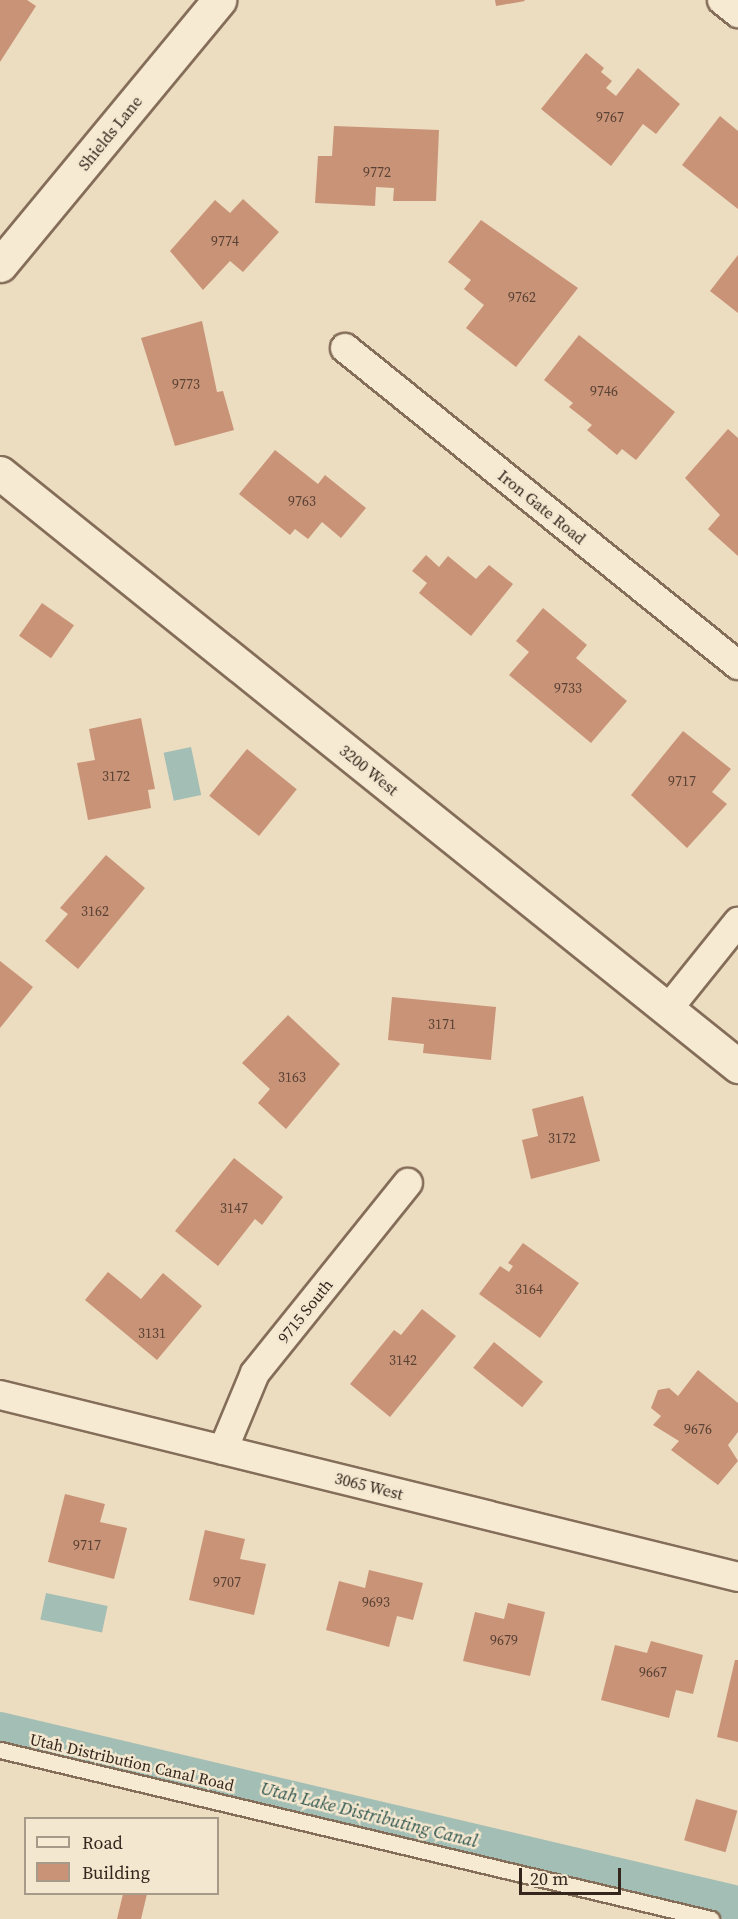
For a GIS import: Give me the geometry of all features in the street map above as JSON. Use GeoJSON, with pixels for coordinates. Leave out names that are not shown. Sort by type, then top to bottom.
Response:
{"type":"FeatureCollection","features":[{"type":"Feature","properties":{"kind":"street","name":"Shields Lane"},"geometry":{"type":"LineString","coordinates":[[0,265],[219,0]]}},
{"type":"Feature","properties":{"kind":"street"},"geometry":{"type":"LineString","coordinates":[[722,0],[738,13]]}},
{"type":"Feature","properties":{"kind":"street","name":"Iron Gate Road"},"geometry":{"type":"LineString","coordinates":[[345,348],[738,666]]}},
{"type":"Feature","properties":{"kind":"street","name":"3200 West"},"geometry":{"type":"LineString","coordinates":[[0,473],[738,1066]]}},
{"type":"Feature","properties":{"kind":"street"},"geometry":{"type":"LineString","coordinates":[[668,1009],[738,922]]}},
{"type":"Feature","properties":{"kind":"street","name":"9715 South"},"geometry":{"type":"LineString","coordinates":[[223,1450],[255,1373],[408,1183]]}},
{"type":"Feature","properties":{"kind":"street","name":"3065 West"},"geometry":{"type":"LineString","coordinates":[[0,1395],[738,1577]]}},
{"type":"Feature","properties":{"kind":"lane","name":"Utah Distribution Canal Road"},"geometry":{"type":"LineString","coordinates":[[0,1750],[711,1919]]}},
{"type":"Feature","properties":{"kind":"shaded area"},"geometry":{"type":"Polygon","coordinates":[[[191,747],[201,795],[174,801],[164,753],[191,747]]]}},
{"type":"Feature","properties":{"kind":"shaded area"},"geometry":{"type":"Polygon","coordinates":[[[46,1593],[108,1606],[102,1633],[40,1619],[46,1593]]]}},
{"type":"Feature","properties":{"kind":"building"},"geometry":{"type":"Polygon","coordinates":[[[0,0],[27,0],[36,6],[0,62],[0,0]]]}},
{"type":"Feature","properties":{"kind":"building"},"geometry":{"type":"Polygon","coordinates":[[[495,0],[524,0],[525,1],[496,6],[495,0]]]}},
{"type":"Feature","properties":{"kind":"building"},"geometry":{"type":"Polygon","coordinates":[[[586,53],[604,68],[601,72],[612,81],[606,88],[616,96],[638,68],[680,104],[656,134],[643,124],[611,166],[541,109],[586,53]]]}},
{"type":"Feature","properties":{"kind":"building"},"geometry":{"type":"Polygon","coordinates":[[[720,116],[738,131],[738,209],[682,165],[720,116]]]}},
{"type":"Feature","properties":{"kind":"building"},"geometry":{"type":"Polygon","coordinates":[[[334,126],[439,130],[436,201],[393,201],[394,188],[376,187],[375,206],[315,203],[318,156],[332,156],[334,126]]]}},
{"type":"Feature","properties":{"kind":"building"},"geometry":{"type":"Polygon","coordinates":[[[243,199],[279,232],[243,272],[230,261],[203,290],[170,251],[215,200],[230,213],[243,199]]]}},
{"type":"Feature","properties":{"kind":"building"},"geometry":{"type":"Polygon","coordinates":[[[481,220],[578,288],[516,367],[466,328],[484,305],[464,289],[471,280],[448,262],[481,220]]]}},
{"type":"Feature","properties":{"kind":"building"},"geometry":{"type":"Polygon","coordinates":[[[738,255],[738,313],[710,291],[738,255]]]}},
{"type":"Feature","properties":{"kind":"building"},"geometry":{"type":"Polygon","coordinates":[[[202,321],[217,392],[223,391],[234,430],[175,446],[141,338],[202,321]]]}},
{"type":"Feature","properties":{"kind":"building"},"geometry":{"type":"Polygon","coordinates":[[[579,335],[675,412],[636,460],[622,449],[617,455],[587,430],[592,425],[569,407],[573,403],[544,380],[579,335]]]}},
{"type":"Feature","properties":{"kind":"building"},"geometry":{"type":"Polygon","coordinates":[[[728,429],[738,438],[738,556],[708,529],[720,515],[685,478],[728,429]]]}},
{"type":"Feature","properties":{"kind":"building"},"geometry":{"type":"Polygon","coordinates":[[[275,450],[318,484],[325,475],[366,508],[341,538],[322,522],[308,539],[295,529],[290,535],[239,494],[275,450]]]}},
{"type":"Feature","properties":{"kind":"building"},"geometry":{"type":"Polygon","coordinates":[[[426,555],[439,567],[448,556],[476,579],[489,565],[513,584],[471,636],[419,593],[427,583],[412,571],[426,555]]]}},
{"type":"Feature","properties":{"kind":"building"},"geometry":{"type":"Polygon","coordinates":[[[42,603],[74,625],[51,658],[19,636],[42,603]]]}},
{"type":"Feature","properties":{"kind":"building"},"geometry":{"type":"Polygon","coordinates":[[[543,608],[587,645],[576,658],[627,701],[591,743],[509,675],[529,652],[516,641],[543,608]]]}},
{"type":"Feature","properties":{"kind":"building"},"geometry":{"type":"Polygon","coordinates":[[[141,718],[155,789],[148,790],[151,808],[88,820],[77,763],[95,760],[89,729],[141,718]]]}},
{"type":"Feature","properties":{"kind":"building"},"geometry":{"type":"Polygon","coordinates":[[[683,731],[731,769],[712,792],[727,804],[687,848],[631,795],[683,731]]]}},
{"type":"Feature","properties":{"kind":"building"},"geometry":{"type":"Polygon","coordinates":[[[247,749],[297,789],[259,836],[209,796],[247,749]]]}},
{"type":"Feature","properties":{"kind":"building"},"geometry":{"type":"Polygon","coordinates":[[[106,855],[145,888],[78,969],[45,941],[68,914],[60,908],[106,855]]]}},
{"type":"Feature","properties":{"kind":"building"},"geometry":{"type":"Polygon","coordinates":[[[0,961],[33,987],[0,1028],[0,961]]]}},
{"type":"Feature","properties":{"kind":"building"},"geometry":{"type":"Polygon","coordinates":[[[392,997],[496,1007],[491,1060],[423,1053],[424,1044],[388,1040],[392,997]]]}},
{"type":"Feature","properties":{"kind":"building"},"geometry":{"type":"Polygon","coordinates":[[[288,1015],[340,1064],[286,1129],[258,1103],[270,1089],[242,1063],[288,1015]]]}},
{"type":"Feature","properties":{"kind":"building"},"geometry":{"type":"Polygon","coordinates":[[[583,1096],[600,1161],[531,1179],[522,1140],[538,1136],[532,1109],[583,1096]]]}},
{"type":"Feature","properties":{"kind":"building"},"geometry":{"type":"Polygon","coordinates":[[[234,1158],[283,1197],[262,1225],[255,1219],[218,1266],[175,1231],[234,1158]]]}},
{"type":"Feature","properties":{"kind":"building"},"geometry":{"type":"Polygon","coordinates":[[[523,1243],[579,1283],[540,1338],[479,1294],[500,1266],[509,1272],[513,1266],[508,1263],[523,1243]]]}},
{"type":"Feature","properties":{"kind":"building"},"geometry":{"type":"Polygon","coordinates":[[[108,1272],[141,1299],[163,1273],[202,1306],[157,1360],[85,1300],[108,1272]]]}},
{"type":"Feature","properties":{"kind":"building"},"geometry":{"type":"Polygon","coordinates":[[[422,1309],[456,1336],[390,1417],[350,1384],[394,1330],[401,1335],[422,1309]]]}},
{"type":"Feature","properties":{"kind":"building"},"geometry":{"type":"Polygon","coordinates":[[[494,1342],[543,1382],[522,1407],[473,1368],[494,1342]]]}},
{"type":"Feature","properties":{"kind":"building"},"geometry":{"type":"Polygon","coordinates":[[[698,1370],[738,1403],[738,1432],[728,1445],[738,1461],[718,1485],[671,1450],[679,1441],[653,1425],[661,1416],[651,1408],[658,1390],[669,1388],[678,1396],[698,1370]]]}},
{"type":"Feature","properties":{"kind":"building"},"geometry":{"type":"Polygon","coordinates":[[[65,1494],[105,1504],[100,1522],[127,1528],[114,1579],[48,1562],[65,1494]]]}},
{"type":"Feature","properties":{"kind":"building"},"geometry":{"type":"Polygon","coordinates":[[[205,1530],[245,1539],[240,1559],[266,1564],[254,1615],[189,1600],[205,1530]]]}},
{"type":"Feature","properties":{"kind":"building"},"geometry":{"type":"Polygon","coordinates":[[[369,1570],[423,1583],[413,1620],[397,1616],[389,1647],[326,1630],[339,1581],[365,1588],[369,1570]]]}},
{"type":"Feature","properties":{"kind":"building"},"geometry":{"type":"Polygon","coordinates":[[[508,1603],[545,1612],[530,1676],[463,1661],[475,1612],[504,1619],[508,1603]]]}},
{"type":"Feature","properties":{"kind":"building"},"geometry":{"type":"Polygon","coordinates":[[[651,1641],[703,1655],[693,1694],[676,1690],[669,1718],[601,1700],[615,1645],[647,1653],[651,1641]]]}},
{"type":"Feature","properties":{"kind":"building"},"geometry":{"type":"Polygon","coordinates":[[[735,1660],[738,1660],[738,1742],[717,1737],[735,1660]]]}},
{"type":"Feature","properties":{"kind":"building"},"geometry":{"type":"Polygon","coordinates":[[[696,1799],[737,1811],[725,1852],[684,1840],[696,1799]]]}},
{"type":"Feature","properties":{"kind":"building"},"geometry":{"type":"Polygon","coordinates":[[[123,1895],[147,1895],[141,1919],[117,1919],[123,1895]]]}},
{"type":"Feature","properties":{"kind":"waterway","name":"Utah Lake Distributing Canal"},"geometry":{"type":"LineString","coordinates":[[0,1730],[738,1904]]}}]}
